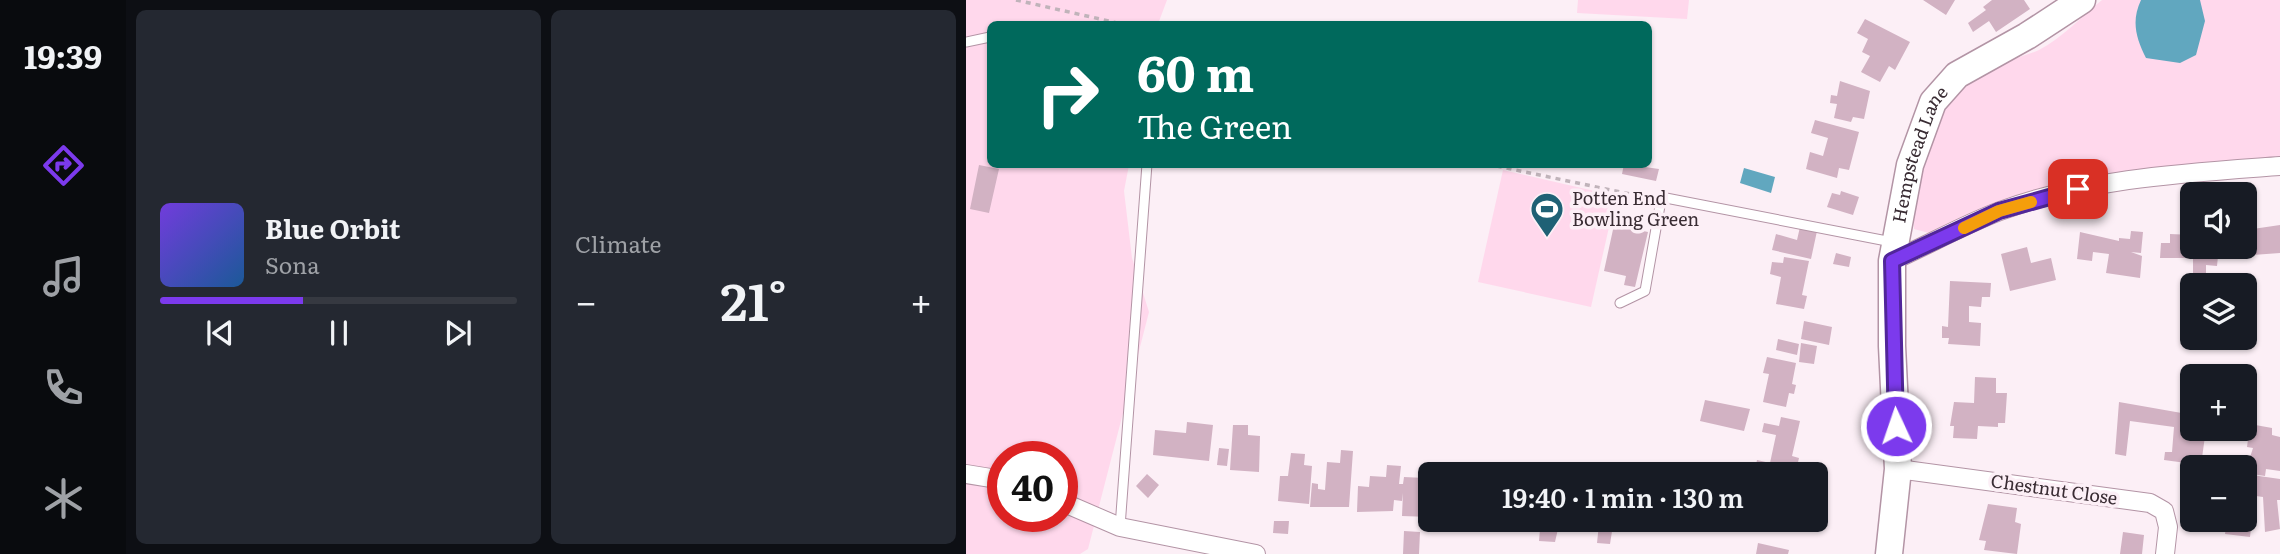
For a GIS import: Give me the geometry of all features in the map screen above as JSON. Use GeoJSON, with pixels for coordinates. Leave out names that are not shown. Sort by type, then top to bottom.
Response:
{"type":"FeatureCollection","features":[{"type":"Feature","properties":{"kind":"street","name":"Hempstead Lane"},"geometry":{"type":"LineString","coordinates":[[1889,554],[1899,468],[1892,346],[1893,252],[1910,165],[1933,102],[1957,75],[2027,36],[2082,0]]}},
{"type":"Feature","properties":{"kind":"street"},"geometry":{"type":"LineString","coordinates":[[1893,252],[1999,211],[2104,183],[2280,166]]}},
{"type":"Feature","properties":{"kind":"street","name":"Chestnut Close"},"geometry":{"type":"LineString","coordinates":[[1899,468],[2150,503],[2164,511],[2168,527],[2165,554]]}},
{"type":"Feature","properties":{"kind":"street"},"geometry":{"type":"LineString","coordinates":[[966,474],[987,477]]}},
{"type":"Feature","properties":{"kind":"street"},"geometry":{"type":"LineString","coordinates":[[1078,509],[1120,527],[1255,554]]}},
{"type":"Feature","properties":{"kind":"lane"},"geometry":{"type":"LineString","coordinates":[[966,42],[987,38]]}},
{"type":"Feature","properties":{"kind":"lane"},"geometry":{"type":"LineString","coordinates":[[1120,527],[1147,168]]}},
{"type":"Feature","properties":{"kind":"lane"},"geometry":{"type":"LineString","coordinates":[[1620,303],[1645,291],[1661,200],[1666,198],[1893,252]]}},
{"type":"Feature","properties":{"kind":"path"},"geometry":{"type":"LineString","coordinates":[[1016,0],[1109,21]]}},
{"type":"Feature","properties":{"kind":"path"},"geometry":{"type":"LineString","coordinates":[[1506,168],[1661,200]]}},
{"type":"Feature","properties":{"kind":"shaded area"},"geometry":{"type":"Polygon","coordinates":[[[966,0],[1167,0],[1159,21],[987,21],[987,168],[1128,168],[1124,191],[1132,258],[1149,312],[1088,549],[1080,554],[966,554],[966,0]]]}},
{"type":"Feature","properties":{"kind":"shaded area"},"geometry":{"type":"Polygon","coordinates":[[[1578,0],[1689,0],[1687,19],[1577,13],[1578,0]]]}},
{"type":"Feature","properties":{"kind":"shaded area"},"geometry":{"type":"Polygon","coordinates":[[[2102,0],[2280,0],[2280,156],[2100,175],[2017,195],[1929,233],[1914,229],[1916,190],[1925,149],[1951,94],[1971,75],[2039,50],[2063,34],[2102,0]]]}},
{"type":"Feature","properties":{"kind":"shaded area","name":"Potten End Bowling Green"},"geometry":{"type":"Polygon","coordinates":[[[1503,170],[1616,196],[1591,307],[1478,282],[1503,170]]]}},
{"type":"Feature","properties":{"kind":"water"},"geometry":{"type":"Polygon","coordinates":[[[2141,0],[2200,0],[2205,21],[2196,55],[2180,63],[2146,58],[2136,29],[2136,15],[2141,0]]]}},
{"type":"Feature","properties":{"kind":"water"},"geometry":{"type":"Polygon","coordinates":[[[1744,168],[1775,177],[1771,193],[1740,183],[1744,168]]]}},
{"type":"Feature","properties":{"kind":"building"},"geometry":{"type":"Polygon","coordinates":[[[1923,0],[1955,0],[1946,15],[1923,0]]]}},
{"type":"Feature","properties":{"kind":"building"},"geometry":{"type":"Polygon","coordinates":[[[1992,0],[2024,0],[2030,9],[1996,32],[1989,21],[1973,32],[1968,23],[1986,10],[1983,7],[1992,0]]]}},
{"type":"Feature","properties":{"kind":"building"},"geometry":{"type":"Polygon","coordinates":[[[1865,19],[1910,42],[1895,70],[1889,66],[1880,82],[1861,72],[1870,56],[1862,52],[1868,39],[1857,33],[1865,19]]]}},
{"type":"Feature","properties":{"kind":"building"},"geometry":{"type":"Polygon","coordinates":[[[1840,81],[1870,91],[1864,119],[1853,117],[1851,122],[1834,118],[1837,104],[1830,103],[1831,95],[1837,96],[1840,81]]]}},
{"type":"Feature","properties":{"kind":"building"},"geometry":{"type":"Polygon","coordinates":[[[1815,120],[1859,132],[1849,170],[1839,168],[1837,178],[1806,169],[1810,152],[1823,156],[1828,138],[1811,133],[1815,120]]]}},
{"type":"Feature","properties":{"kind":"building"},"geometry":{"type":"Polygon","coordinates":[[[979,165],[999,169],[989,213],[970,209],[979,165]]]}},
{"type":"Feature","properties":{"kind":"building"},"geometry":{"type":"Polygon","coordinates":[[[1623,168],[1659,169],[1656,181],[1622,174],[1623,168]]]}},
{"type":"Feature","properties":{"kind":"building"},"geometry":{"type":"Polygon","coordinates":[[[1841,191],[1859,197],[1853,215],[1827,207],[1832,193],[1840,195],[1841,191]]]}},
{"type":"Feature","properties":{"kind":"building"},"geometry":{"type":"Polygon","coordinates":[[[1614,225],[1648,232],[1635,287],[1624,285],[1626,276],[1604,271],[1614,225]]]}},
{"type":"Feature","properties":{"kind":"building"},"geometry":{"type":"Polygon","coordinates":[[[2280,225],[2280,253],[2257,255],[2257,228],[2280,225]]]}},
{"type":"Feature","properties":{"kind":"building"},"geometry":{"type":"Polygon","coordinates":[[[1800,227],[1817,231],[1811,259],[1772,250],[1776,234],[1797,240],[1800,227]]]}},
{"type":"Feature","properties":{"kind":"building"},"geometry":{"type":"Polygon","coordinates":[[[2131,231],[2143,232],[2141,253],[2131,252],[2142,256],[2140,278],[2106,273],[2109,254],[2093,252],[2092,261],[2077,259],[2080,232],[2119,241],[2119,238],[2130,239],[2131,231]]]}},
{"type":"Feature","properties":{"kind":"building"},"geometry":{"type":"Polygon","coordinates":[[[2170,234],[2180,234],[2180,258],[2160,258],[2161,243],[2170,243],[2170,234]]]}},
{"type":"Feature","properties":{"kind":"building"},"geometry":{"type":"Polygon","coordinates":[[[2027,247],[2031,263],[2051,258],[2056,280],[2010,291],[2001,254],[2027,247]]]}},
{"type":"Feature","properties":{"kind":"building"},"geometry":{"type":"Polygon","coordinates":[[[1836,253],[1851,257],[1849,267],[1833,264],[1836,253]]]}},
{"type":"Feature","properties":{"kind":"building"},"geometry":{"type":"Polygon","coordinates":[[[1784,257],[1809,261],[1802,295],[1807,296],[1804,309],[1776,304],[1781,277],[1770,274],[1772,262],[1783,263],[1784,257]]]}},
{"type":"Feature","properties":{"kind":"building"},"geometry":{"type":"Polygon","coordinates":[[[2193,259],[2218,259],[2217,266],[2206,265],[2206,273],[2193,273],[2193,259]]]}},
{"type":"Feature","properties":{"kind":"building"},"geometry":{"type":"Polygon","coordinates":[[[1950,281],[1991,283],[1990,297],[1982,297],[1981,307],[1969,306],[1969,322],[1981,323],[1980,346],[1948,344],[1949,338],[1942,338],[1942,326],[1948,327],[1950,281]]]}},
{"type":"Feature","properties":{"kind":"building"},"geometry":{"type":"Polygon","coordinates":[[[1804,321],[1832,327],[1829,345],[1801,339],[1804,321]]]}},
{"type":"Feature","properties":{"kind":"building"},"geometry":{"type":"Polygon","coordinates":[[[1778,339],[1799,344],[1797,355],[1776,350],[1778,339]]]}},
{"type":"Feature","properties":{"kind":"building"},"geometry":{"type":"Polygon","coordinates":[[[1801,343],[1817,346],[1814,364],[1799,362],[1801,343]]]}},
{"type":"Feature","properties":{"kind":"building"},"geometry":{"type":"Polygon","coordinates":[[[1767,357],[1796,363],[1792,384],[1796,385],[1794,394],[1789,393],[1786,407],[1763,402],[1769,374],[1763,373],[1767,357]]]}},
{"type":"Feature","properties":{"kind":"building"},"geometry":{"type":"Polygon","coordinates":[[[1975,377],[1996,378],[1996,393],[2007,393],[2005,423],[1998,423],[1998,427],[1978,426],[1977,439],[1953,438],[1954,426],[1950,426],[1954,402],[1974,403],[1975,377]]]}},
{"type":"Feature","properties":{"kind":"building"},"geometry":{"type":"Polygon","coordinates":[[[1705,400],[1750,409],[1744,431],[1700,421],[1705,400]]]}},
{"type":"Feature","properties":{"kind":"building"},"geometry":{"type":"Polygon","coordinates":[[[2119,402],[2180,413],[2180,441],[2204,441],[2202,455],[2180,455],[2180,462],[2164,460],[2165,452],[2172,452],[2174,427],[2130,421],[2126,456],[2115,454],[2119,402]]]}},
{"type":"Feature","properties":{"kind":"building"},"geometry":{"type":"Polygon","coordinates":[[[1781,417],[1800,421],[1792,456],[1799,458],[1798,462],[1770,462],[1776,435],[1762,432],[1764,423],[1779,426],[1781,417]]]}},
{"type":"Feature","properties":{"kind":"building"},"geometry":{"type":"Polygon","coordinates":[[[1187,422],[1213,425],[1209,461],[1153,455],[1155,430],[1186,433],[1187,422]]]}},
{"type":"Feature","properties":{"kind":"building"},"geometry":{"type":"Polygon","coordinates":[[[1233,425],[1248,425],[1248,435],[1260,436],[1259,472],[1230,470],[1233,425]]]}},
{"type":"Feature","properties":{"kind":"building"},"geometry":{"type":"Polygon","coordinates":[[[2257,425],[2272,428],[2272,435],[2280,437],[2280,471],[2266,469],[2265,476],[2257,475],[2257,455],[2251,455],[2253,448],[2247,447],[2248,441],[2257,441],[2257,425]]]}},
{"type":"Feature","properties":{"kind":"building"},"geometry":{"type":"Polygon","coordinates":[[[1219,448],[1229,449],[1227,466],[1217,465],[1219,448]]]}},
{"type":"Feature","properties":{"kind":"building"},"geometry":{"type":"Polygon","coordinates":[[[1341,450],[1353,451],[1349,507],[1310,507],[1312,483],[1318,484],[1318,489],[1325,490],[1327,462],[1340,463],[1341,450]]]}},
{"type":"Feature","properties":{"kind":"building"},"geometry":{"type":"Polygon","coordinates":[[[1291,453],[1305,454],[1304,465],[1312,466],[1309,504],[1278,501],[1280,476],[1288,476],[1291,453]]]}},
{"type":"Feature","properties":{"kind":"building"},"geometry":{"type":"Polygon","coordinates":[[[1387,465],[1401,466],[1399,484],[1403,484],[1404,477],[1418,478],[1418,517],[1402,516],[1403,493],[1402,501],[1394,500],[1393,511],[1357,512],[1358,486],[1369,487],[1370,476],[1386,477],[1387,465]]]}},
{"type":"Feature","properties":{"kind":"building"},"geometry":{"type":"Polygon","coordinates":[[[1147,474],[1159,485],[1148,498],[1136,486],[1147,474]]]}},
{"type":"Feature","properties":{"kind":"building"},"geometry":{"type":"Polygon","coordinates":[[[2257,476],[2280,479],[2280,500],[2277,500],[2280,529],[2265,532],[2263,497],[2257,496],[2257,476]]]}},
{"type":"Feature","properties":{"kind":"building"},"geometry":{"type":"Polygon","coordinates":[[[1988,504],[2017,508],[2015,522],[2021,524],[2017,554],[1984,550],[1986,541],[1979,540],[1988,504]]]}},
{"type":"Feature","properties":{"kind":"building"},"geometry":{"type":"Polygon","coordinates":[[[1274,521],[1289,521],[1288,534],[1273,533],[1274,521]]]}},
{"type":"Feature","properties":{"kind":"building"},"geometry":{"type":"Polygon","coordinates":[[[1404,531],[1420,532],[1419,554],[1403,554],[1404,531]]]}},
{"type":"Feature","properties":{"kind":"building"},"geometry":{"type":"Polygon","coordinates":[[[1540,532],[1557,532],[1555,542],[1539,541],[1540,532]]]}},
{"type":"Feature","properties":{"kind":"building"},"geometry":{"type":"Polygon","coordinates":[[[1598,532],[1612,532],[1610,544],[1597,543],[1598,532]]]}},
{"type":"Feature","properties":{"kind":"building"},"geometry":{"type":"Polygon","coordinates":[[[2123,532],[2144,535],[2142,554],[2120,554],[2123,532]]]}},
{"type":"Feature","properties":{"kind":"building"},"geometry":{"type":"Polygon","coordinates":[[[2225,532],[2251,532],[2250,537],[2225,532]]]}},
{"type":"Feature","properties":{"kind":"building"},"geometry":{"type":"Polygon","coordinates":[[[1758,543],[1789,550],[1788,554],[1756,554],[1758,543]]]}},
{"type":"Feature","properties":{"kind":"slow traffic"},"geometry":{"type":"LineString","coordinates":[[1964,228],[1999,211],[2031,202]]}},
{"type":"Feature","properties":{"kind":"place","name":"Potten End Bowling Green"},"geometry":{"type":"Point","coordinates":[1547,239]}},
{"type":"Feature","properties":{"kind":"route"},"geometry":{"type":"LineString","coordinates":[[1896,426],[1892,261],[1999,211],[2078,189]]}}]}
